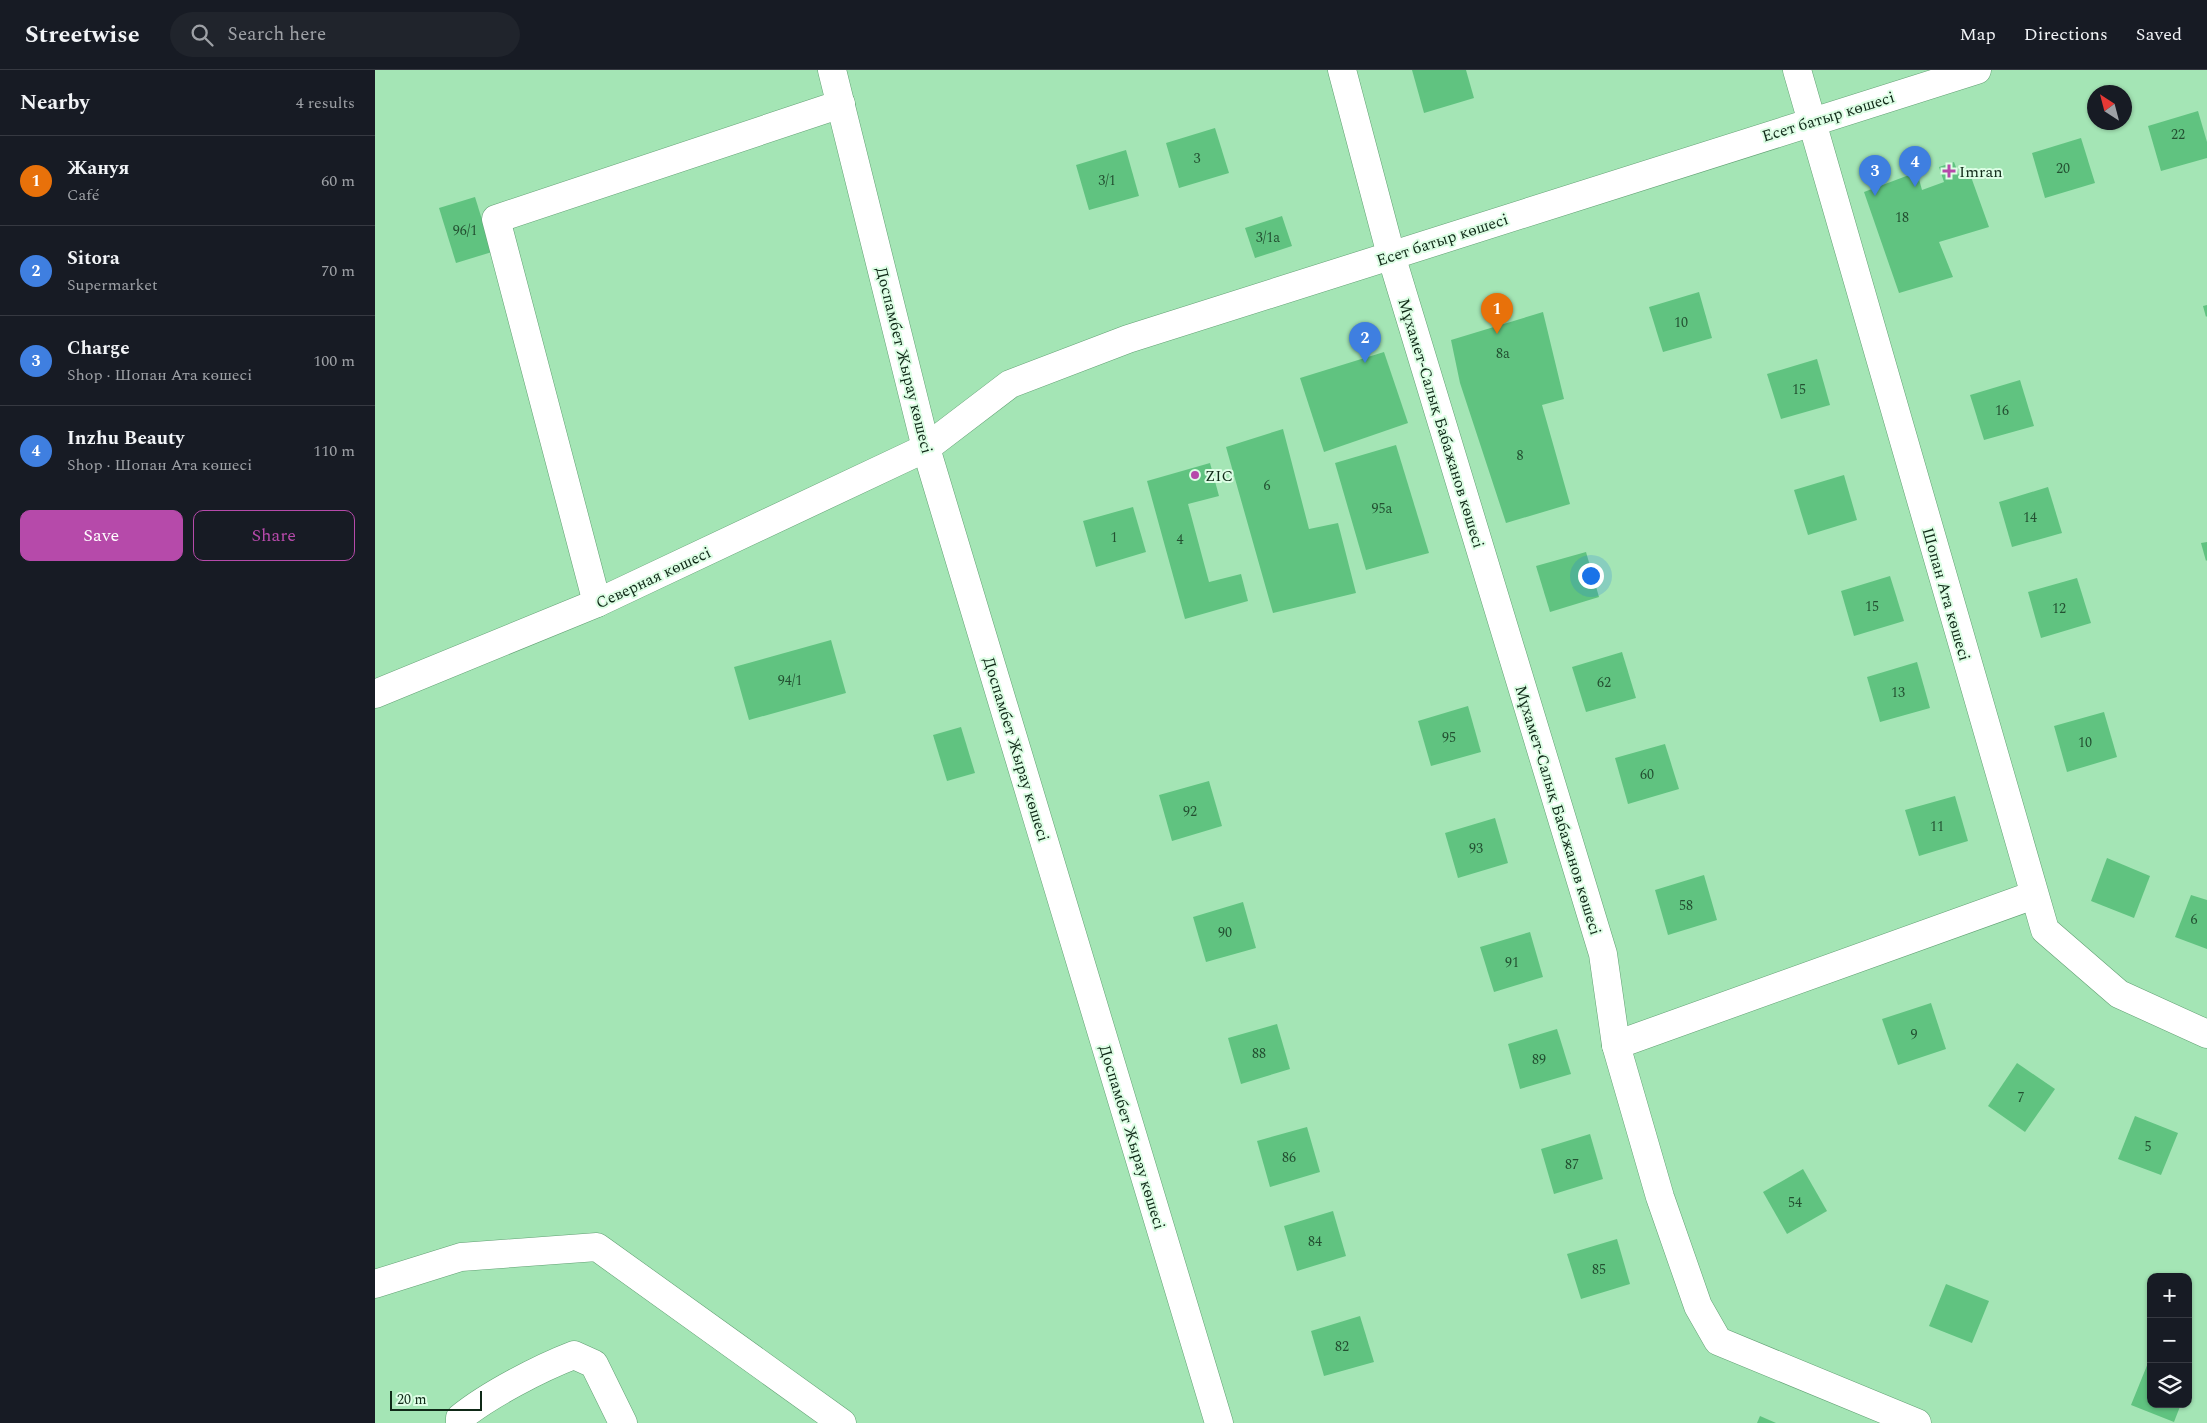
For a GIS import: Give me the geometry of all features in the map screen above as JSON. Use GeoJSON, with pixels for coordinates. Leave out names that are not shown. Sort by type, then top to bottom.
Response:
{"type":"FeatureCollection","features":[{"type":"Feature","properties":{"kind":"street","name":"Доспамбет Жырау көшесі"},"geometry":{"type":"LineString","coordinates":[[831,70],[926,448],[1219,1423]]}},
{"type":"Feature","properties":{"kind":"street","name":"Мұхамет-Салық Бабажанов көшесі"},"geometry":{"type":"LineString","coordinates":[[1342,70],[1391,255],[1603,954],[1616,1045],[1660,1197],[1698,1306],[1717,1341],[1917,1423]]}},
{"type":"Feature","properties":{"kind":"street","name":"Шопан Ата көшесі"},"geometry":{"type":"LineString","coordinates":[[1797,70],[2045,930],[2119,994],[2207,1034]]}},
{"type":"Feature","properties":{"kind":"street","name":"Есет батыр көшесі"},"geometry":{"type":"LineString","coordinates":[[926,448],[1010,384],[1129,339],[1811,121],[1977,70]]}},
{"type":"Feature","properties":{"kind":"street"},"geometry":{"type":"LineString","coordinates":[[597,603],[496,219],[841,104]]}},
{"type":"Feature","properties":{"kind":"street","name":"Северная көшесі"},"geometry":{"type":"LineString","coordinates":[[375,694],[597,603],[926,448]]}},
{"type":"Feature","properties":{"kind":"street"},"geometry":{"type":"LineString","coordinates":[[1616,1045],[2034,895]]}},
{"type":"Feature","properties":{"kind":"street"},"geometry":{"type":"LineString","coordinates":[[375,1284],[461,1257],[597,1247],[841,1423]]}},
{"type":"Feature","properties":{"kind":"street"},"geometry":{"type":"LineString","coordinates":[[460,1423],[460,1418],[475,1406],[555,1362],[574,1355],[594,1364],[623,1423]]}},
{"type":"Feature","properties":{"kind":"building"},"geometry":{"type":"Polygon","coordinates":[[[1412,70],[1466,70],[1474,98],[1424,113],[1412,70]]]}},
{"type":"Feature","properties":{"kind":"building"},"geometry":{"type":"Polygon","coordinates":[[[2198,111],[2207,142],[2207,158],[2161,171],[2148,126],[2198,111]]]}},
{"type":"Feature","properties":{"kind":"building"},"geometry":{"type":"Polygon","coordinates":[[[1215,128],[1229,173],[1179,188],[1166,143],[1215,128]]]}},
{"type":"Feature","properties":{"kind":"building"},"geometry":{"type":"Polygon","coordinates":[[[2081,138],[2095,183],[2045,198],[2032,153],[2081,138]]]}},
{"type":"Feature","properties":{"kind":"building"},"geometry":{"type":"Polygon","coordinates":[[[1126,150],[1139,196],[1089,210],[1076,165],[1126,150]]]}},
{"type":"Feature","properties":{"kind":"building"},"geometry":{"type":"Polygon","coordinates":[[[1954,162],[1960,178],[1970,174],[1989,227],[1939,242],[1953,277],[1899,293],[1864,192],[1917,172],[1922,190],[1944,182],[1939,167],[1954,162]]]}},
{"type":"Feature","properties":{"kind":"building"},"geometry":{"type":"Polygon","coordinates":[[[475,197],[492,252],[456,263],[439,208],[475,197]]]}},
{"type":"Feature","properties":{"kind":"building"},"geometry":{"type":"Polygon","coordinates":[[[1282,216],[1292,246],[1255,258],[1245,228],[1282,216]]]}},
{"type":"Feature","properties":{"kind":"building"},"geometry":{"type":"Polygon","coordinates":[[[1699,292],[1712,338],[1663,352],[1649,307],[1699,292]]]}},
{"type":"Feature","properties":{"kind":"building"},"geometry":{"type":"Polygon","coordinates":[[[2207,305],[2207,316],[2206,317],[2203,306],[2207,305]]]}},
{"type":"Feature","properties":{"kind":"building"},"geometry":{"type":"Polygon","coordinates":[[[1543,312],[1564,399],[1542,405],[1570,504],[1506,523],[1460,383],[1451,340],[1543,312]]]}},
{"type":"Feature","properties":{"kind":"building"},"geometry":{"type":"Polygon","coordinates":[[[1384,352],[1408,423],[1324,452],[1300,378],[1384,352]]]}},
{"type":"Feature","properties":{"kind":"building"},"geometry":{"type":"Polygon","coordinates":[[[1817,359],[1830,405],[1781,419],[1767,374],[1817,359]]]}},
{"type":"Feature","properties":{"kind":"building"},"geometry":{"type":"Polygon","coordinates":[[[2020,380],[2034,426],[1984,440],[1970,395],[2020,380]]]}},
{"type":"Feature","properties":{"kind":"building"},"geometry":{"type":"Polygon","coordinates":[[[1283,429],[1309,529],[1338,523],[1356,593],[1273,613],[1226,447],[1283,429]]]}},
{"type":"Feature","properties":{"kind":"building"},"geometry":{"type":"Polygon","coordinates":[[[1396,445],[1429,553],[1366,570],[1335,463],[1396,445]]]}},
{"type":"Feature","properties":{"kind":"building"},"geometry":{"type":"Polygon","coordinates":[[[1210,463],[1219,496],[1188,504],[1209,582],[1241,574],[1248,601],[1185,619],[1147,481],[1210,463]]]}},
{"type":"Feature","properties":{"kind":"building"},"geometry":{"type":"Polygon","coordinates":[[[1844,475],[1857,520],[1808,535],[1794,490],[1844,475]]]}},
{"type":"Feature","properties":{"kind":"building"},"geometry":{"type":"Polygon","coordinates":[[[2048,487],[2062,533],[2012,547],[1999,502],[2048,487]]]}},
{"type":"Feature","properties":{"kind":"building"},"geometry":{"type":"Polygon","coordinates":[[[1133,507],[1146,552],[1096,567],[1083,521],[1133,507]]]}},
{"type":"Feature","properties":{"kind":"building"},"geometry":{"type":"Polygon","coordinates":[[[2207,542],[2207,560],[2206,561],[2201,543],[2207,542]]]}},
{"type":"Feature","properties":{"kind":"building"},"geometry":{"type":"Polygon","coordinates":[[[1586,552],[1599,597],[1550,612],[1536,566],[1586,552]]]}},
{"type":"Feature","properties":{"kind":"building"},"geometry":{"type":"Polygon","coordinates":[[[1890,576],[1904,621],[1854,636],[1841,591],[1890,576]]]}},
{"type":"Feature","properties":{"kind":"building"},"geometry":{"type":"Polygon","coordinates":[[[2077,578],[2091,623],[2041,638],[2028,592],[2077,578]]]}},
{"type":"Feature","properties":{"kind":"building"},"geometry":{"type":"Polygon","coordinates":[[[831,640],[846,693],[749,720],[734,667],[831,640]]]}},
{"type":"Feature","properties":{"kind":"building"},"geometry":{"type":"Polygon","coordinates":[[[1622,652],[1636,698],[1586,712],[1572,667],[1622,652]]]}},
{"type":"Feature","properties":{"kind":"building"},"geometry":{"type":"Polygon","coordinates":[[[1917,662],[1930,708],[1880,722],[1867,677],[1917,662]]]}},
{"type":"Feature","properties":{"kind":"building"},"geometry":{"type":"Polygon","coordinates":[[[1468,706],[1481,752],[1431,766],[1418,721],[1468,706]]]}},
{"type":"Feature","properties":{"kind":"building"},"geometry":{"type":"Polygon","coordinates":[[[2104,712],[2117,757],[2067,772],[2054,726],[2104,712]]]}},
{"type":"Feature","properties":{"kind":"building"},"geometry":{"type":"Polygon","coordinates":[[[961,727],[975,773],[947,781],[933,735],[961,727]]]}},
{"type":"Feature","properties":{"kind":"building"},"geometry":{"type":"Polygon","coordinates":[[[1665,744],[1679,789],[1628,804],[1615,758],[1665,744]]]}},
{"type":"Feature","properties":{"kind":"building"},"geometry":{"type":"Polygon","coordinates":[[[1209,781],[1222,826],[1172,841],[1159,795],[1209,781]]]}},
{"type":"Feature","properties":{"kind":"building"},"geometry":{"type":"Polygon","coordinates":[[[1955,796],[1968,841],[1919,856],[1905,810],[1955,796]]]}},
{"type":"Feature","properties":{"kind":"building"},"geometry":{"type":"Polygon","coordinates":[[[1495,818],[1508,863],[1458,878],[1445,833],[1495,818]]]}},
{"type":"Feature","properties":{"kind":"building"},"geometry":{"type":"Polygon","coordinates":[[[2107,858],[2150,876],[2134,918],[2091,901],[2107,858]]]}},
{"type":"Feature","properties":{"kind":"building"},"geometry":{"type":"Polygon","coordinates":[[[1704,875],[1717,920],[1668,935],[1655,890],[1704,875]]]}},
{"type":"Feature","properties":{"kind":"building"},"geometry":{"type":"Polygon","coordinates":[[[2191,895],[2207,900],[2207,949],[2175,937],[2191,895]]]}},
{"type":"Feature","properties":{"kind":"building"},"geometry":{"type":"Polygon","coordinates":[[[1243,902],[1256,948],[1206,962],[1193,917],[1243,902]]]}},
{"type":"Feature","properties":{"kind":"building"},"geometry":{"type":"Polygon","coordinates":[[[1530,932],[1543,977],[1494,992],[1480,947],[1530,932]]]}},
{"type":"Feature","properties":{"kind":"building"},"geometry":{"type":"Polygon","coordinates":[[[1931,1003],[1946,1049],[1898,1065],[1882,1019],[1931,1003]]]}},
{"type":"Feature","properties":{"kind":"building"},"geometry":{"type":"Polygon","coordinates":[[[1277,1024],[1290,1069],[1241,1084],[1228,1038],[1277,1024]]]}},
{"type":"Feature","properties":{"kind":"building"},"geometry":{"type":"Polygon","coordinates":[[[1557,1029],[1571,1074],[1520,1089],[1508,1044],[1557,1029]]]}},
{"type":"Feature","properties":{"kind":"building"},"geometry":{"type":"Polygon","coordinates":[[[2017,1063],[2055,1089],[2025,1132],[1988,1106],[2017,1063]]]}},
{"type":"Feature","properties":{"kind":"building"},"geometry":{"type":"Polygon","coordinates":[[[2135,1116],[2178,1133],[2161,1175],[2118,1159],[2135,1116]]]}},
{"type":"Feature","properties":{"kind":"building"},"geometry":{"type":"Polygon","coordinates":[[[1307,1127],[1320,1172],[1270,1187],[1257,1141],[1307,1127]]]}},
{"type":"Feature","properties":{"kind":"building"},"geometry":{"type":"Polygon","coordinates":[[[1590,1134],[1603,1179],[1554,1194],[1541,1149],[1590,1134]]]}},
{"type":"Feature","properties":{"kind":"building"},"geometry":{"type":"Polygon","coordinates":[[[1803,1169],[1827,1211],[1787,1234],[1763,1192],[1803,1169]]]}},
{"type":"Feature","properties":{"kind":"building"},"geometry":{"type":"Polygon","coordinates":[[[1333,1211],[1346,1256],[1297,1271],[1284,1226],[1333,1211]]]}},
{"type":"Feature","properties":{"kind":"building"},"geometry":{"type":"Polygon","coordinates":[[[1617,1239],[1630,1284],[1581,1299],[1567,1254],[1617,1239]]]}},
{"type":"Feature","properties":{"kind":"building"},"geometry":{"type":"Polygon","coordinates":[[[1946,1284],[1989,1301],[1972,1343],[1929,1326],[1946,1284]]]}},
{"type":"Feature","properties":{"kind":"building"},"geometry":{"type":"Polygon","coordinates":[[[1360,1316],[1374,1362],[1324,1376],[1311,1331],[1360,1316]]]}},
{"type":"Feature","properties":{"kind":"building"},"geometry":{"type":"Polygon","coordinates":[[[2147,1365],[2147,1408],[2179,1408],[2174,1422],[2131,1405],[2147,1365]]]}},
{"type":"Feature","properties":{"kind":"building"},"geometry":{"type":"Polygon","coordinates":[[[1760,1416],[1776,1423],[1757,1423],[1760,1416]]]}},
{"type":"Feature","properties":{"kind":"place","name":"Imran"},"geometry":{"type":"Point","coordinates":[1949,171]}},
{"type":"Feature","properties":{"kind":"place","name":"Inzhu Beauty"},"geometry":{"type":"Point","coordinates":[1915,187]}},
{"type":"Feature","properties":{"kind":"place","name":"Charge"},"geometry":{"type":"Point","coordinates":[1875,196]}},
{"type":"Feature","properties":{"kind":"place","name":"Жануя"},"geometry":{"type":"Point","coordinates":[1497,334]}},
{"type":"Feature","properties":{"kind":"place","name":"Sitora"},"geometry":{"type":"Point","coordinates":[1365,363]}},
{"type":"Feature","properties":{"kind":"place","name":"ZIC"},"geometry":{"type":"Point","coordinates":[1195,475]}}]}
